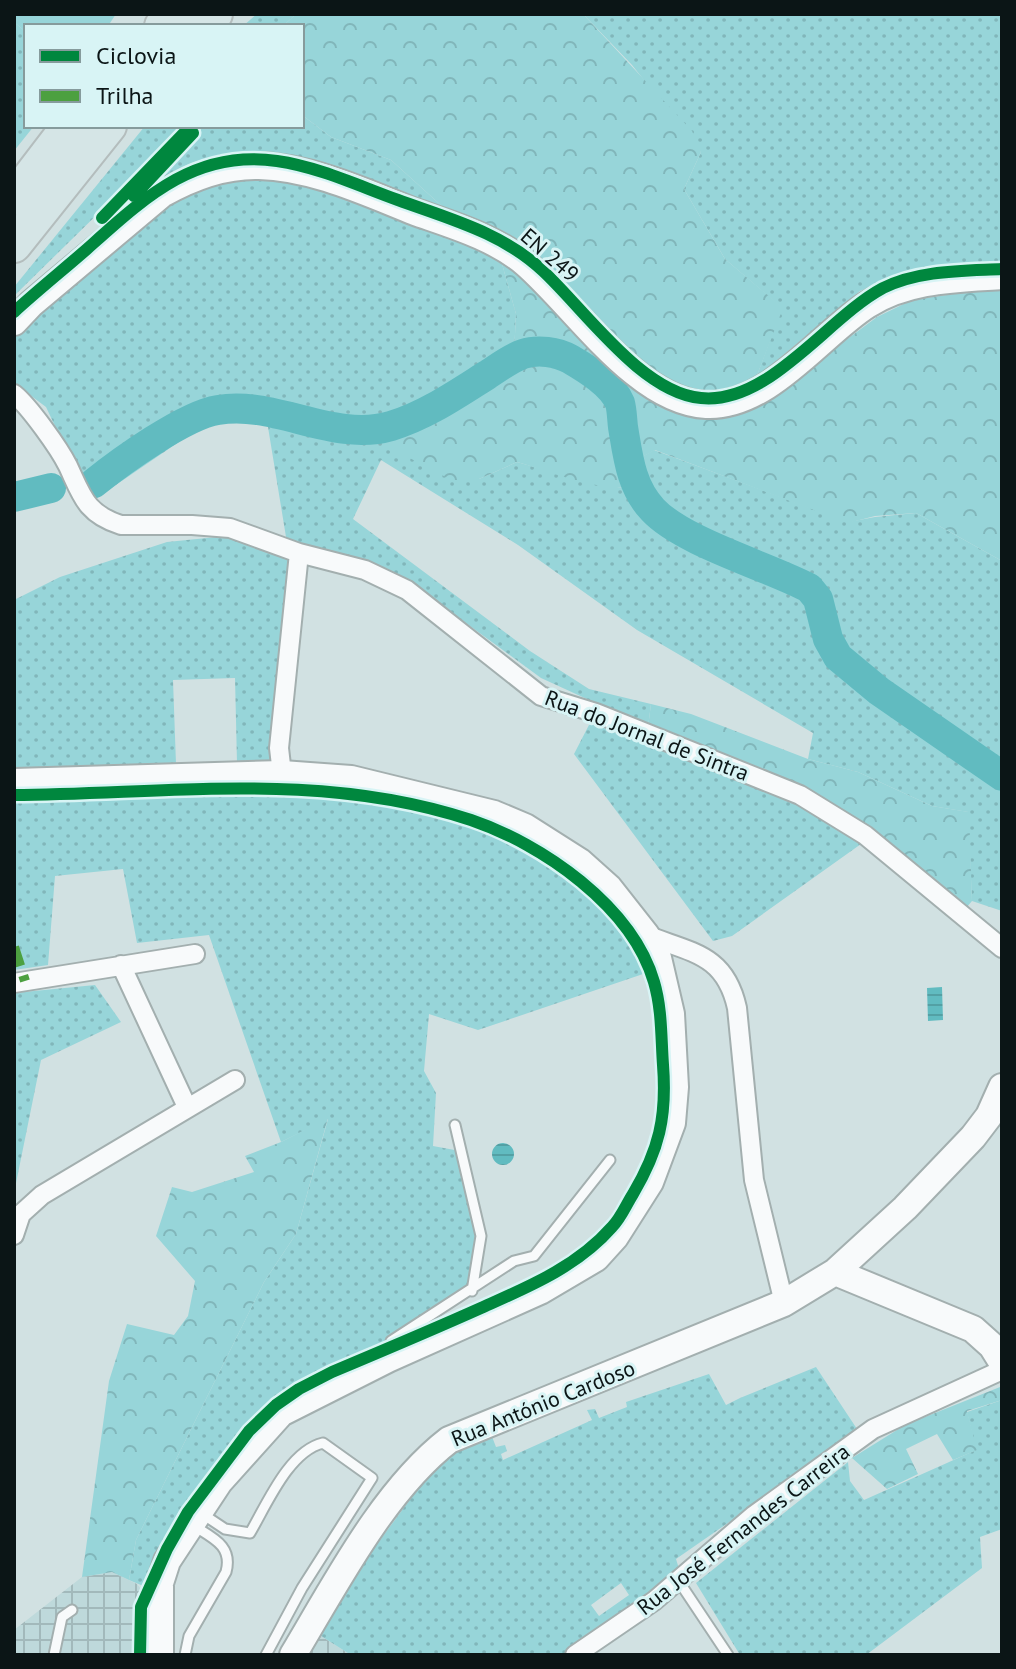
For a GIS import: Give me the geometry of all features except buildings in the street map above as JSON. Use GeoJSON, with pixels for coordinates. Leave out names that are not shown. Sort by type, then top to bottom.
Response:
{"type":"FeatureCollection","features":[{"type":"Feature","properties":{"kind":"highway"},"geometry":{"type":"LineString","coordinates":[[14,198],[67,128]]}},
{"type":"Feature","properties":{"kind":"highway"},"geometry":{"type":"LineString","coordinates":[[14,245],[107,128]]}},
{"type":"Feature","properties":{"kind":"street","name":"EN 249"},"geometry":{"type":"LineString","coordinates":[[14,322],[31,304],[162,194],[182,182],[208,173],[259,166],[288,169],[335,182],[495,244],[523,261],[649,385],[679,401],[693,404],[718,405],[747,396],[785,373],[868,304],[896,290],[926,283],[1002,276]]}},
{"type":"Feature","properties":{"kind":"street","name":"Rua do Jornal de Sintra"},"geometry":{"type":"LineString","coordinates":[[14,394],[25,403],[67,463],[79,495],[101,516],[121,525],[230,528],[299,553],[365,570],[407,590],[541,696],[596,713],[800,795],[865,835],[1002,948]]}},
{"type":"Feature","properties":{"kind":"street"},"geometry":{"type":"LineString","coordinates":[[282,774],[279,748],[299,553]]}},
{"type":"Feature","properties":{"kind":"street"},"geometry":{"type":"LineString","coordinates":[[14,782],[282,774],[351,779],[494,814],[525,827],[580,862],[609,888],[646,935],[658,958],[671,1014],[675,1087],[672,1123],[666,1144],[650,1182],[631,1214],[596,1258],[579,1270],[511,1304],[388,1359],[281,1413],[219,1482],[167,1561],[160,1583],[160,1655]]}},
{"type":"Feature","properties":{"kind":"street"},"geometry":{"type":"LineString","coordinates":[[646,935],[715,964],[732,985],[754,1180],[784,1303]]}},
{"type":"Feature","properties":{"kind":"street"},"geometry":{"type":"LineString","coordinates":[[14,983],[195,954]]}},
{"type":"Feature","properties":{"kind":"street"},"geometry":{"type":"LineString","coordinates":[[121,965],[187,1107]]}},
{"type":"Feature","properties":{"kind":"street"},"geometry":{"type":"LineString","coordinates":[[14,1235],[21,1214],[42,1195],[235,1080]]}},
{"type":"Feature","properties":{"kind":"street","name":"Rua António Cardoso"},"geometry":{"type":"LineString","coordinates":[[293,1655],[314,1594],[433,1451],[449,1440],[784,1303],[835,1272],[905,1208],[973,1137],[989,1116],[1002,1087]]}},
{"type":"Feature","properties":{"kind":"street"},"geometry":{"type":"LineString","coordinates":[[835,1272],[973,1329],[992,1346],[1002,1362]]}},
{"type":"Feature","properties":{"kind":"street","name":"Rua José Fernandes Carreira"},"geometry":{"type":"LineString","coordinates":[[575,1655],[654,1601],[753,1516],[873,1429],[1002,1370]]}},
{"type":"Feature","properties":{"kind":"lane"},"geometry":{"type":"LineString","coordinates":[[455,1125],[481,1236],[472,1291]]}},
{"type":"Feature","properties":{"kind":"lane"},"geometry":{"type":"LineString","coordinates":[[388,1359],[391,1341],[514,1261],[534,1256],[610,1160]]}},
{"type":"Feature","properties":{"kind":"lane"},"geometry":{"type":"LineString","coordinates":[[195,1518],[225,1529],[250,1533],[295,1458],[315,1445],[323,1443],[329,1446],[369,1474],[372,1482],[314,1594],[266,1655]]}},
{"type":"Feature","properties":{"kind":"lane"},"geometry":{"type":"LineString","coordinates":[[185,1655],[189,1636],[229,1563],[221,1543],[195,1518]]}},
{"type":"Feature","properties":{"kind":"lane"},"geometry":{"type":"LineString","coordinates":[[678,1580],[728,1655]]}},
{"type":"Feature","properties":{"kind":"lane"},"geometry":{"type":"LineString","coordinates":[[54,1655],[62,1617],[72,1610]]}},
{"type":"Feature","properties":{"kind":"shaded area"},"geometry":{"type":"Polygon","coordinates":[[[942,987],[943,1020],[928,1021],[927,988],[942,987]]]}},
{"type":"Feature","properties":{"kind":"shaded area"},"geometry":{"type":"Polygon","coordinates":[[[503,1143],[511,1146],[514,1154],[511,1162],[503,1165],[495,1162],[492,1154],[495,1146],[503,1143]]]}},
{"type":"Feature","properties":{"kind":"shaded area"},"geometry":{"type":"Polygon","coordinates":[[[112,1572],[137,1584],[147,1597],[145,1655],[14,1655],[14,1630],[82,1577],[112,1572]]]}},
{"type":"Feature","properties":{"kind":"shaded area"},"geometry":{"type":"Polygon","coordinates":[[[318,1634],[351,1655],[306,1655],[318,1634]]]}},
{"type":"Feature","properties":{"kind":"green space"},"geometry":{"type":"Polygon","coordinates":[[[14,14],[116,14],[109,24],[24,24],[24,30],[14,22],[14,14]]]}},
{"type":"Feature","properties":{"kind":"green space"},"geometry":{"type":"Polygon","coordinates":[[[257,14],[296,14],[285,24],[245,24],[257,14]]]}},
{"type":"Feature","properties":{"kind":"green space"},"geometry":{"type":"Polygon","coordinates":[[[296,14],[583,14],[692,131],[701,152],[684,189],[725,259],[783,308],[756,378],[736,389],[717,393],[683,390],[648,369],[519,243],[444,208],[391,160],[331,137],[304,117],[304,24],[285,24],[296,14]]]}},
{"type":"Feature","properties":{"kind":"green space"},"geometry":{"type":"Polygon","coordinates":[[[583,14],[1002,14],[1002,263],[892,278],[860,291],[756,378],[782,308],[725,259],[684,189],[701,152],[632,65],[583,14]]]}},
{"type":"Feature","properties":{"kind":"green space"},"geometry":{"type":"Polygon","coordinates":[[[14,22],[24,30],[24,128],[32,128],[14,151],[14,22]]]}},
{"type":"Feature","properties":{"kind":"green space"},"geometry":{"type":"Polygon","coordinates":[[[304,117],[331,137],[391,160],[444,208],[317,163],[251,153],[218,156],[180,168],[136,200],[119,193],[14,296],[14,287],[143,128],[304,128],[304,117]]]}},
{"type":"Feature","properties":{"kind":"green space"},"geometry":{"type":"Polygon","coordinates":[[[224,176],[301,178],[499,253],[516,314],[514,354],[494,369],[479,479],[517,462],[627,489],[633,462],[654,450],[848,522],[916,513],[1002,561],[1002,911],[972,901],[968,812],[932,806],[858,772],[808,759],[813,733],[637,630],[518,545],[381,460],[353,519],[530,651],[589,689],[651,704],[648,727],[541,678],[407,580],[287,543],[267,421],[228,416],[208,422],[91,502],[46,407],[14,383],[14,336],[115,239],[168,195],[224,176]]]}},
{"type":"Feature","properties":{"kind":"green space"},"geometry":{"type":"Polygon","coordinates":[[[499,253],[648,393],[765,400],[877,317],[912,300],[1002,287],[1002,561],[916,513],[875,516],[848,523],[655,450],[633,462],[642,486],[627,488],[595,485],[517,462],[479,479],[455,482],[387,446],[395,420],[494,369],[514,354],[516,314],[499,253]]]}},
{"type":"Feature","properties":{"kind":"green space"},"geometry":{"type":"Polygon","coordinates":[[[227,536],[290,558],[274,766],[237,763],[235,678],[173,680],[176,764],[14,769],[14,600],[60,577],[167,542],[227,536]]]}},
{"type":"Feature","properties":{"kind":"green space"},"geometry":{"type":"Polygon","coordinates":[[[651,704],[691,714],[808,759],[858,772],[932,806],[969,812],[972,901],[966,908],[873,835],[648,727],[651,704]]]}},
{"type":"Feature","properties":{"kind":"green space"},"geometry":{"type":"Polygon","coordinates":[[[590,723],[801,801],[861,844],[732,936],[713,941],[574,754],[590,723]]]}},
{"type":"Feature","properties":{"kind":"green space"},"geometry":{"type":"Polygon","coordinates":[[[303,790],[465,823],[498,835],[559,870],[599,903],[629,939],[646,973],[478,1030],[429,1014],[424,1071],[436,1093],[433,1146],[460,1151],[476,1238],[469,1287],[378,1345],[277,1396],[262,1407],[173,1528],[156,1556],[148,1588],[129,1580],[136,1540],[264,1282],[296,1234],[328,1119],[281,1142],[209,935],[137,943],[123,869],[55,876],[48,965],[14,970],[14,801],[303,790]]]}},
{"type":"Feature","properties":{"kind":"green space"},"geometry":{"type":"Polygon","coordinates":[[[95,985],[121,1022],[41,1060],[14,1193],[14,993],[95,985]]]}},
{"type":"Feature","properties":{"kind":"green space"},"geometry":{"type":"Polygon","coordinates":[[[328,1118],[296,1234],[264,1282],[136,1540],[129,1580],[112,1572],[82,1577],[109,1381],[127,1324],[174,1335],[188,1316],[195,1281],[156,1236],[172,1187],[192,1192],[254,1172],[245,1156],[328,1118]]]}},
{"type":"Feature","properties":{"kind":"green space"},"geometry":{"type":"Polygon","coordinates":[[[816,1367],[859,1432],[676,1559],[680,1572],[634,1609],[565,1655],[351,1655],[318,1634],[346,1586],[446,1454],[491,1434],[496,1447],[505,1445],[507,1451],[501,1454],[503,1460],[592,1420],[587,1410],[595,1409],[599,1418],[627,1407],[626,1402],[709,1374],[726,1405],[816,1367]],[[621,1583],[591,1605],[599,1616],[629,1595],[621,1583]]]}},
{"type":"Feature","properties":{"kind":"green space"},"geometry":{"type":"Polygon","coordinates":[[[1000,1387],[1002,1400],[967,1411],[977,1450],[953,1460],[937,1434],[906,1449],[918,1474],[887,1489],[852,1458],[905,1425],[1000,1387]]]}},
{"type":"Feature","properties":{"kind":"green space"},"geometry":{"type":"Polygon","coordinates":[[[1002,1400],[1002,1529],[980,1537],[982,1568],[866,1655],[740,1655],[696,1583],[848,1462],[850,1481],[864,1500],[976,1450],[967,1412],[1002,1400]]]}},
{"type":"Feature","properties":{"kind":"waterway"},"geometry":{"type":"LineString","coordinates":[[94,483],[153,440],[188,421],[218,410],[261,411],[326,426],[369,430],[404,422],[452,397],[518,356],[529,352],[559,355],[591,372],[616,396],[621,406],[632,471],[640,492],[653,510],[684,533],[809,588],[818,599],[828,639],[838,657],[879,691],[1002,776]]}},
{"type":"Feature","properties":{"kind":"waterway"},"geometry":{"type":"LineString","coordinates":[[14,497],[51,488]]}},
{"type":"Feature","properties":{"kind":"marked path"},"geometry":{"type":"LineString","coordinates":[[14,947],[25,981]]}},
{"type":"Feature","properties":{"kind":"cycle path"},"geometry":{"type":"LineString","coordinates":[[102,218],[188,129],[193,133],[134,196]]}},
{"type":"Feature","properties":{"kind":"cycle path","name":"EN 249"},"geometry":{"type":"LineString","coordinates":[[14,312],[129,212],[173,181],[196,170],[248,159],[277,161],[323,172],[493,237],[543,271],[636,366],[679,393],[701,398],[726,397],[774,374],[883,288],[926,275],[1002,269]]}},
{"type":"Feature","properties":{"kind":"cycle path"},"geometry":{"type":"LineString","coordinates":[[14,795],[186,789],[301,790],[358,795],[471,820],[526,845],[554,862],[605,904],[643,954],[658,1002],[664,1084],[662,1117],[649,1163],[621,1216],[583,1254],[551,1275],[332,1372],[276,1405],[249,1431],[188,1512],[167,1549],[141,1607],[140,1655]]}}]}
